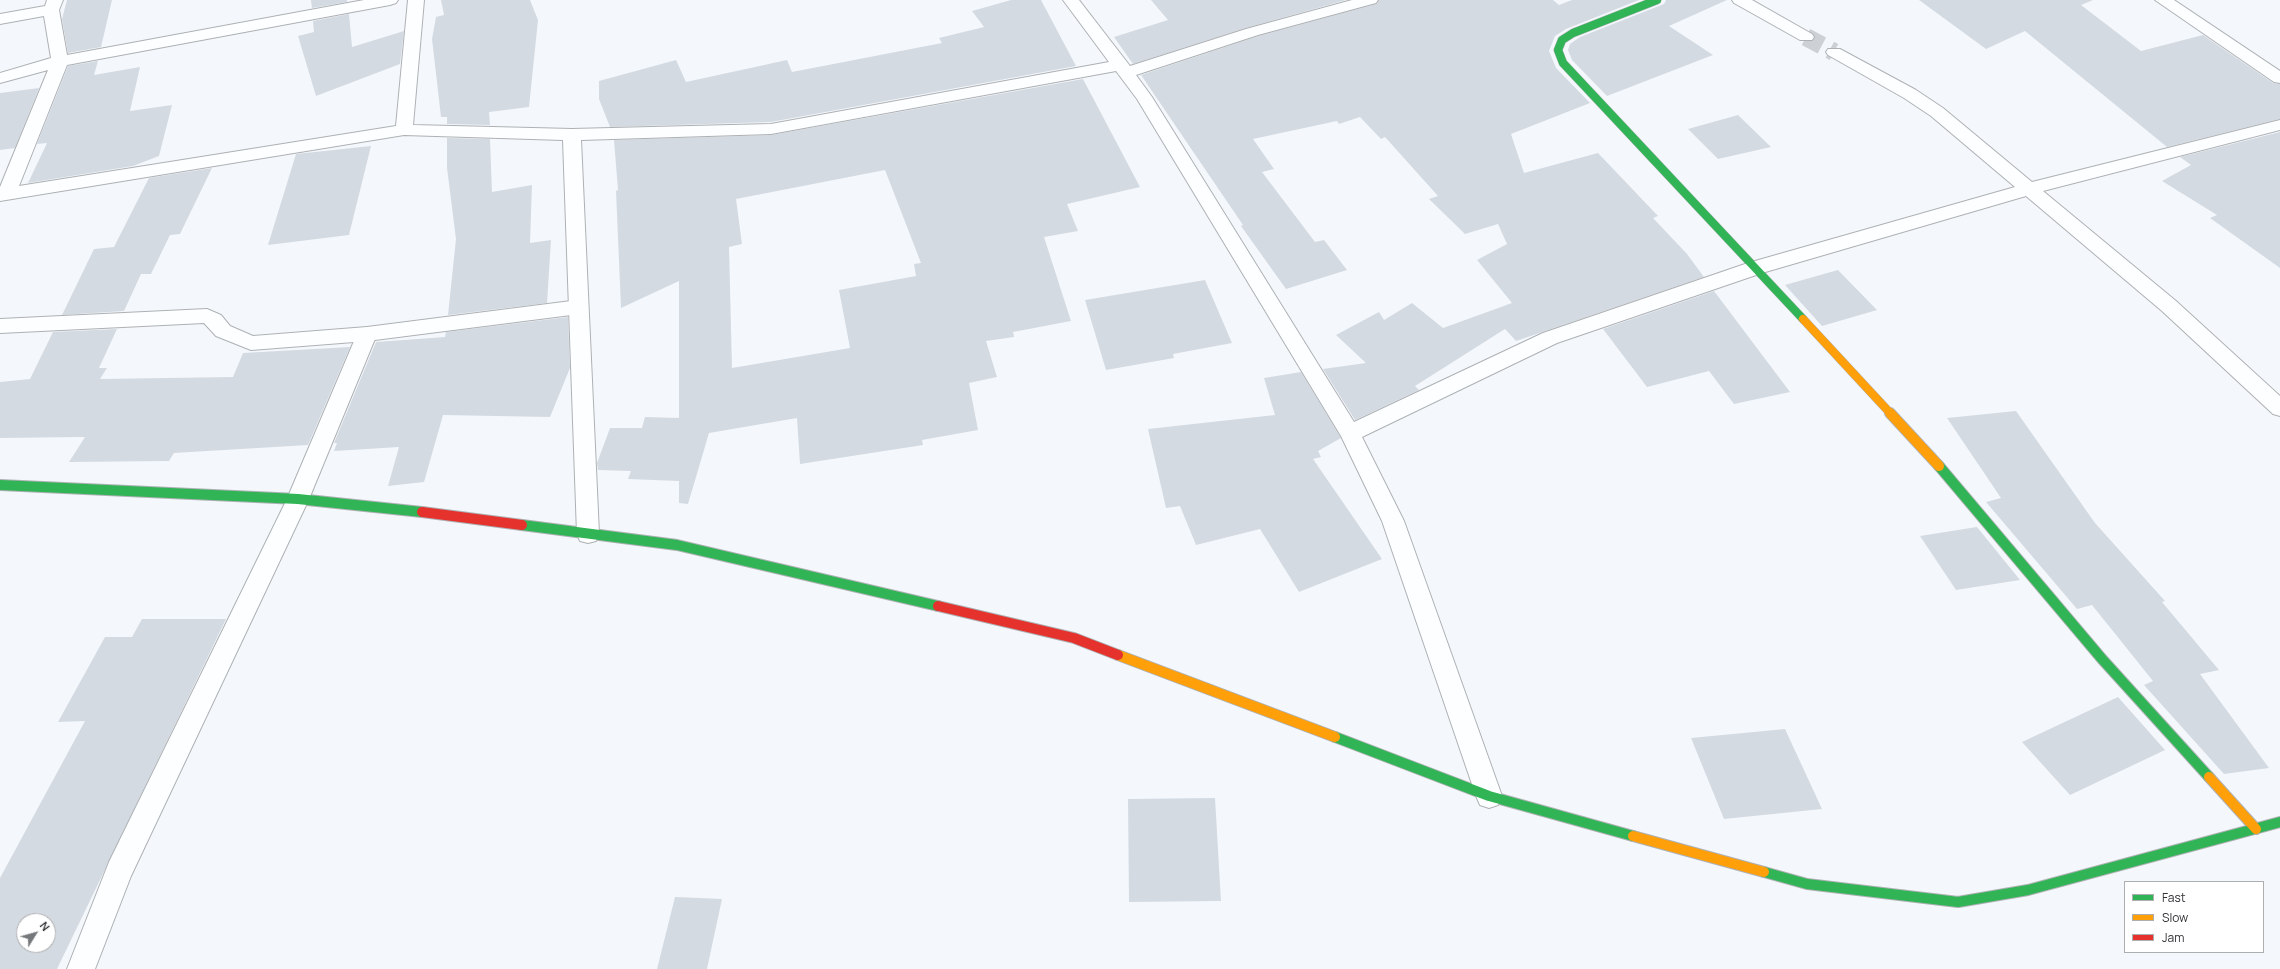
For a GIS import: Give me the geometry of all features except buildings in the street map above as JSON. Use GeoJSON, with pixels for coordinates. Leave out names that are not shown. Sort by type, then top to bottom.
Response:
{"type":"FeatureCollection","features":[{"type":"Feature","properties":{"kind":"street"},"geometry":{"type":"LineString","coordinates":[[0,78],[60,61],[364,2],[390,0]]}},
{"type":"Feature","properties":{"kind":"street"},"geometry":{"type":"LineString","coordinates":[[404,130],[416,0]]}},
{"type":"Feature","properties":{"kind":"street"},"geometry":{"type":"LineString","coordinates":[[1071,0],[1144,97],[1350,433],[1393,521],[1489,796]]}},
{"type":"Feature","properties":{"kind":"street"},"geometry":{"type":"LineString","coordinates":[[3,195],[404,130],[572,135],[771,129],[1123,69],[1370,0]]}},
{"type":"Feature","properties":{"kind":"street"},"geometry":{"type":"LineString","coordinates":[[1657,0],[1573,33],[1562,40],[1558,50],[1564,63],[1656,160],[1966,496],[2102,659],[2256,829]]}},
{"type":"Feature","properties":{"kind":"street"},"geometry":{"type":"LineString","coordinates":[[1740,0],[1806,37]]}},
{"type":"Feature","properties":{"kind":"street"},"geometry":{"type":"LineString","coordinates":[[2163,0],[2280,78]]}},
{"type":"Feature","properties":{"kind":"street"},"geometry":{"type":"LineString","coordinates":[[0,19],[53,5],[60,61],[3,195]]}},
{"type":"Feature","properties":{"kind":"street"},"geometry":{"type":"LineString","coordinates":[[1834,52],[1910,94],[1936,112],[2169,306],[2280,408]]}},
{"type":"Feature","properties":{"kind":"street"},"geometry":{"type":"LineString","coordinates":[[1350,433],[1550,338],[1755,268],[2028,189],[2280,125]]}},
{"type":"Feature","properties":{"kind":"street"},"geometry":{"type":"LineString","coordinates":[[572,135],[588,534]]}},
{"type":"Feature","properties":{"kind":"street"},"geometry":{"type":"LineString","coordinates":[[81,969],[119,871],[298,499],[367,334]]}},
{"type":"Feature","properties":{"kind":"street"},"geometry":{"type":"LineString","coordinates":[[0,485],[298,499],[394,508],[677,545],[1074,638],[1489,796],[1807,884],[1958,902],[2028,890],[2280,822]]}},
{"type":"Feature","properties":{"kind":"lane"},"geometry":{"type":"LineString","coordinates":[[0,326],[207,316],[214,320],[223,331],[252,343],[367,334],[579,307]]}},
{"type":"Feature","properties":{"kind":"tunnel"},"geometry":{"type":"LineString","coordinates":[[1806,37],[1834,52]]}},
{"type":"Feature","properties":{"kind":"traffic: fast"},"geometry":{"type":"LineString","coordinates":[[1657,0],[1573,33],[1562,40],[1558,50],[1563,63],[1803,319]]}},
{"type":"Feature","properties":{"kind":"traffic: fast"},"geometry":{"type":"LineString","coordinates":[[1939,466],[1966,496],[2102,659],[2209,777]]}},
{"type":"Feature","properties":{"kind":"traffic: fast"},"geometry":{"type":"LineString","coordinates":[[0,485],[298,499],[422,512]]}},
{"type":"Feature","properties":{"kind":"traffic: fast"},"geometry":{"type":"LineString","coordinates":[[522,525],[677,545],[938,606]]}},
{"type":"Feature","properties":{"kind":"traffic: fast"},"geometry":{"type":"LineString","coordinates":[[1335,737],[1489,796],[1633,836]]}},
{"type":"Feature","properties":{"kind":"traffic: fast"},"geometry":{"type":"LineString","coordinates":[[1764,872],[1807,884],[1958,902],[2028,890],[2280,822]]}},
{"type":"Feature","properties":{"kind":"traffic: slow"},"geometry":{"type":"LineString","coordinates":[[1803,319],[1939,466]]}},
{"type":"Feature","properties":{"kind":"traffic: slow"},"geometry":{"type":"LineString","coordinates":[[1118,655],[1335,737]]}},
{"type":"Feature","properties":{"kind":"traffic: slow"},"geometry":{"type":"LineString","coordinates":[[2209,777],[2256,829]]}},
{"type":"Feature","properties":{"kind":"traffic: slow"},"geometry":{"type":"LineString","coordinates":[[1633,836],[1764,872]]}},
{"type":"Feature","properties":{"kind":"traffic: jam"},"geometry":{"type":"LineString","coordinates":[[422,512],[522,525]]}},
{"type":"Feature","properties":{"kind":"traffic: jam"},"geometry":{"type":"LineString","coordinates":[[938,606],[1074,638],[1118,655]]}}]}
